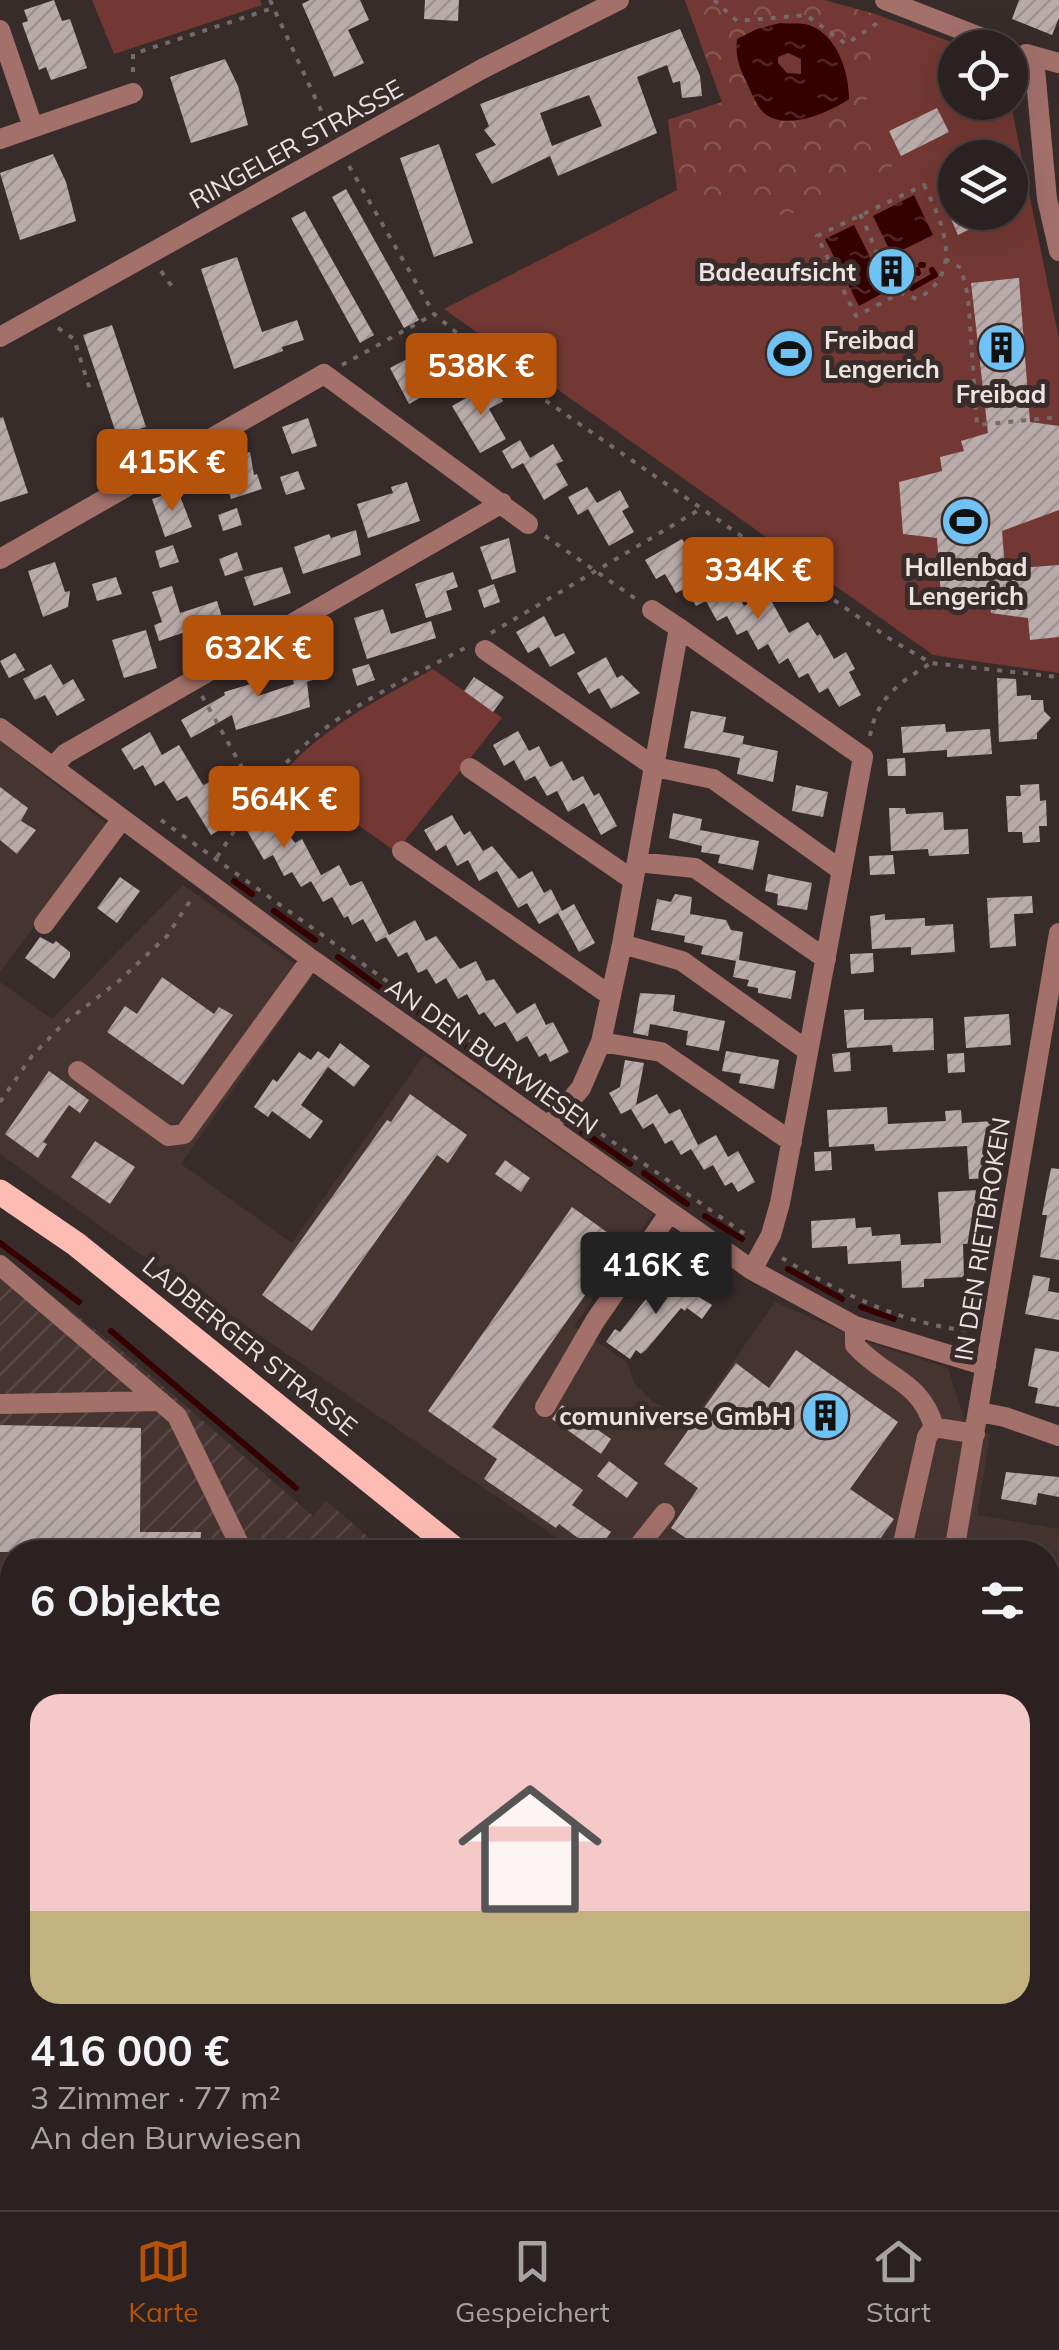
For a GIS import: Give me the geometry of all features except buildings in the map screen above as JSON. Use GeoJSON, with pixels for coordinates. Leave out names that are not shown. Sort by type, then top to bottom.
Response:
{"type":"FeatureCollection","features":[{"type":"Feature","properties":{"kind":"main road","name":"LADBERGER STRASSE"},"geometry":{"type":"LineString","coordinates":[[0,1192],[76,1244],[443,1540]]}},
{"type":"Feature","properties":{"kind":"street","name":"RINGELER STRASSE"},"geometry":{"type":"LineString","coordinates":[[3,330],[43,314],[497,61],[619,0]]}},
{"type":"Feature","properties":{"kind":"street"},"geometry":{"type":"LineString","coordinates":[[893,3],[963,30]]}},
{"type":"Feature","properties":{"kind":"street"},"geometry":{"type":"LineString","coordinates":[[0,30],[34,128]]}},
{"type":"Feature","properties":{"kind":"street"},"geometry":{"type":"LineString","coordinates":[[1028,56],[1059,62]]}},
{"type":"Feature","properties":{"kind":"street"},"geometry":{"type":"LineString","coordinates":[[1034,58],[1047,199],[1059,251]]}},
{"type":"Feature","properties":{"kind":"street"},"geometry":{"type":"LineString","coordinates":[[0,138],[133,94]]}},
{"type":"Feature","properties":{"kind":"street"},"geometry":{"type":"LineString","coordinates":[[0,558],[324,374],[528,524]]}},
{"type":"Feature","properties":{"kind":"street"},"geometry":{"type":"LineString","coordinates":[[53,767],[65,754],[502,503]]}},
{"type":"Feature","properties":{"kind":"street"},"geometry":{"type":"LineString","coordinates":[[652,610],[863,757],[780,1203],[752,1270]]}},
{"type":"Feature","properties":{"kind":"street"},"geometry":{"type":"LineString","coordinates":[[549,1126],[581,1088],[600,1042],[622,944],[679,628]]}},
{"type":"Feature","properties":{"kind":"street"},"geometry":{"type":"LineString","coordinates":[[485,650],[655,768],[714,779],[841,870]]}},
{"type":"Feature","properties":{"kind":"street","name":"AN DEN BURWIESEN"},"geometry":{"type":"LineString","coordinates":[[0,728],[204,881],[752,1270],[855,1326],[986,1366]]}},
{"type":"Feature","properties":{"kind":"street"},"geometry":{"type":"LineString","coordinates":[[470,768],[635,871],[695,868],[826,959]]}},
{"type":"Feature","properties":{"kind":"street"},"geometry":{"type":"LineString","coordinates":[[44,924],[122,819]]}},
{"type":"Feature","properties":{"kind":"street"},"geometry":{"type":"LineString","coordinates":[[402,851],[611,996]]}},
{"type":"Feature","properties":{"kind":"street","name":"IN DEN RIETBROKEN"},"geometry":{"type":"LineString","coordinates":[[956,1540],[1059,934]]}},
{"type":"Feature","properties":{"kind":"street"},"geometry":{"type":"LineString","coordinates":[[622,944],[682,960],[808,1052]]}},
{"type":"Feature","properties":{"kind":"street"},"geometry":{"type":"LineString","coordinates":[[78,1072],[168,1136],[184,1134],[311,958]]}},
{"type":"Feature","properties":{"kind":"street"},"geometry":{"type":"LineString","coordinates":[[600,1042],[661,1052],[792,1142]]}},
{"type":"Feature","properties":{"kind":"street"},"geometry":{"type":"LineString","coordinates":[[545,1407],[596,1320],[670,1212]]}},
{"type":"Feature","properties":{"kind":"street"},"geometry":{"type":"LineString","coordinates":[[0,1265],[177,1416],[236,1540]]}},
{"type":"Feature","properties":{"kind":"street"},"geometry":{"type":"LineString","coordinates":[[855,1326],[855,1345],[871,1363],[912,1386],[928,1408],[934,1427]]}},
{"type":"Feature","properties":{"kind":"street"},"geometry":{"type":"LineString","coordinates":[[0,1404],[160,1401]]}},
{"type":"Feature","properties":{"kind":"street"},"geometry":{"type":"LineString","coordinates":[[979,1412],[1059,1436]]}},
{"type":"Feature","properties":{"kind":"street"},"geometry":{"type":"LineString","coordinates":[[934,1427],[975,1434]]}},
{"type":"Feature","properties":{"kind":"street"},"geometry":{"type":"LineString","coordinates":[[905,1540],[927,1437],[934,1427]]}},
{"type":"Feature","properties":{"kind":"street"},"geometry":{"type":"LineString","coordinates":[[644,1540],[665,1513]]}},
{"type":"Feature","properties":{"kind":"path"},"geometry":{"type":"LineString","coordinates":[[270,0],[335,141]]}},
{"type":"Feature","properties":{"kind":"path"},"geometry":{"type":"LineString","coordinates":[[714,0],[737,21],[806,15],[846,44],[893,3]]}},
{"type":"Feature","properties":{"kind":"path"},"geometry":{"type":"LineString","coordinates":[[133,94],[134,54],[274,8]]}},
{"type":"Feature","properties":{"kind":"path"},"geometry":{"type":"LineString","coordinates":[[344,158],[434,314],[504,371],[893,641],[931,663],[1059,678]]}},
{"type":"Feature","properties":{"kind":"path"},"geometry":{"type":"LineString","coordinates":[[924,185],[944,224],[945,259],[933,290],[917,299],[901,293],[856,316],[817,236],[924,185]]}},
{"type":"Feature","properties":{"kind":"path"},"geometry":{"type":"LineString","coordinates":[[860,214],[895,296]]}},
{"type":"Feature","properties":{"kind":"path"},"geometry":{"type":"LineString","coordinates":[[150,254],[176,292]]}},
{"type":"Feature","properties":{"kind":"path"},"geometry":{"type":"LineString","coordinates":[[945,259],[961,268],[968,296],[977,425],[1059,417]]}},
{"type":"Feature","properties":{"kind":"path"},"geometry":{"type":"LineString","coordinates":[[43,314],[74,339],[91,393]]}},
{"type":"Feature","properties":{"kind":"path"},"geometry":{"type":"LineString","coordinates":[[324,374],[434,314]]}},
{"type":"Feature","properties":{"kind":"path"},"geometry":{"type":"LineString","coordinates":[[0,1102],[32,1056],[63,1024],[120,980],[167,936],[258,796],[295,754],[335,720],[597,573],[702,508]]}},
{"type":"Feature","properties":{"kind":"path"},"geometry":{"type":"LineString","coordinates":[[528,524],[652,610]]}},
{"type":"Feature","properties":{"kind":"path"},"geometry":{"type":"LineString","coordinates":[[863,757],[883,698],[931,663]]}},
{"type":"Feature","properties":{"kind":"path"},"geometry":{"type":"LineString","coordinates":[[193,680],[258,796]]}},
{"type":"Feature","properties":{"kind":"path"},"geometry":{"type":"LineString","coordinates":[[155,816],[764,1248],[820,1281],[881,1308],[944,1328],[992,1332]]}},
{"type":"Feature","properties":{"kind":"shaded area"},"geometry":{"type":"Polygon","coordinates":[[[0,741],[109,826],[0,972],[0,741]]]}},
{"type":"Feature","properties":{"kind":"shaded area"},"geometry":{"type":"Polygon","coordinates":[[[183,885],[312,976],[181,1164],[292,1243],[424,1055],[653,1214],[574,1326],[627,1362],[634,1383],[653,1402],[691,1422],[775,1302],[864,1341],[948,1368],[964,1418],[990,1435],[977,1515],[1059,1529],[1059,1540],[560,1540],[0,1154],[0,982],[52,1019],[183,885]]]}},
{"type":"Feature","properties":{"kind":"shaded area"},"geometry":{"type":"Polygon","coordinates":[[[0,1255],[121,1350],[313,1516],[326,1501],[372,1540],[0,1540],[0,1255]]]}},
{"type":"Feature","properties":{"kind":"green space"},"geometry":{"type":"Polygon","coordinates":[[[92,0],[260,0],[262,5],[114,54],[92,0]]]}},
{"type":"Feature","properties":{"kind":"green space"},"geometry":{"type":"Polygon","coordinates":[[[685,0],[823,0],[938,37],[938,120],[1014,120],[1018,140],[938,140],[938,230],[1028,230],[1028,188],[1059,339],[1059,673],[933,655],[444,309],[677,190],[668,120],[722,102],[685,0]]]}},
{"type":"Feature","properties":{"kind":"green space"},"geometry":{"type":"Polygon","coordinates":[[[685,0],[823,0],[875,14],[866,105],[895,165],[786,216],[678,190],[668,120],[722,102],[685,0]]]}},
{"type":"Feature","properties":{"kind":"green space"},"geometry":{"type":"Polygon","coordinates":[[[433,669],[502,718],[396,852],[284,772],[335,727],[433,669]]]}},
{"type":"Feature","properties":{"kind":"water"},"geometry":{"type":"Polygon","coordinates":[[[780,23],[816,28],[839,54],[849,99],[818,115],[793,121],[762,111],[742,72],[737,51],[737,39],[780,23]],[[788,53],[778,57],[778,63],[787,73],[801,74],[801,59],[788,53]]]}},
{"type":"Feature","properties":{"kind":"water"},"geometry":{"type":"Polygon","coordinates":[[[914,195],[933,235],[892,255],[873,216],[914,195]]]}},
{"type":"Feature","properties":{"kind":"water"},"geometry":{"type":"Polygon","coordinates":[[[854,225],[887,291],[859,306],[825,239],[854,225]]]}},
{"type":"Feature","properties":{"kind":"waterway"},"geometry":{"type":"LineString","coordinates":[[909,272],[912,269]]}},
{"type":"Feature","properties":{"kind":"waterway"},"geometry":{"type":"LineString","coordinates":[[907,280],[912,288],[935,275],[932,270]]}},
{"type":"Feature","properties":{"kind":"waterway"},"geometry":{"type":"LineString","coordinates":[[234,881],[252,894]]}},
{"type":"Feature","properties":{"kind":"waterway"},"geometry":{"type":"LineString","coordinates":[[274,911],[315,940]]}},
{"type":"Feature","properties":{"kind":"waterway"},"geometry":{"type":"LineString","coordinates":[[338,957],[385,991]]}},
{"type":"Feature","properties":{"kind":"waterway"},"geometry":{"type":"LineString","coordinates":[[410,1007],[443,1030]]}},
{"type":"Feature","properties":{"kind":"waterway"},"geometry":{"type":"LineString","coordinates":[[467,1048],[504,1073]]}},
{"type":"Feature","properties":{"kind":"waterway"},"geometry":{"type":"LineString","coordinates":[[522,1086],[542,1100]]}},
{"type":"Feature","properties":{"kind":"waterway"},"geometry":{"type":"LineString","coordinates":[[576,1127],[630,1164]]}},
{"type":"Feature","properties":{"kind":"waterway"},"geometry":{"type":"LineString","coordinates":[[644,1173],[687,1204]]}},
{"type":"Feature","properties":{"kind":"waterway"},"geometry":{"type":"LineString","coordinates":[[705,1216],[742,1239]]}},
{"type":"Feature","properties":{"kind":"waterway"},"geometry":{"type":"LineString","coordinates":[[0,1243],[79,1302]]}},
{"type":"Feature","properties":{"kind":"waterway"},"geometry":{"type":"LineString","coordinates":[[788,1269],[842,1299]]}},
{"type":"Feature","properties":{"kind":"waterway"},"geometry":{"type":"LineString","coordinates":[[861,1307],[894,1319]]}},
{"type":"Feature","properties":{"kind":"waterway"},"geometry":{"type":"LineString","coordinates":[[111,1331],[296,1488]]}},
{"type":"Feature","properties":{"kind":"place","name":"Badeaufsicht"},"geometry":{"type":"Point","coordinates":[891,272]}},
{"type":"Feature","properties":{"kind":"place","name":"Freibad"},"geometry":{"type":"Point","coordinates":[1001,348]}},
{"type":"Feature","properties":{"kind":"place","name":"Freibad Lengerich"},"geometry":{"type":"Point","coordinates":[789,354]}},
{"type":"Feature","properties":{"kind":"place","name":"Hallenbad Lengerich"},"geometry":{"type":"Point","coordinates":[966,521]}},
{"type":"Feature","properties":{"kind":"place","name":"comuniverse GmbH"},"geometry":{"type":"Point","coordinates":[826,1416]}}]}
